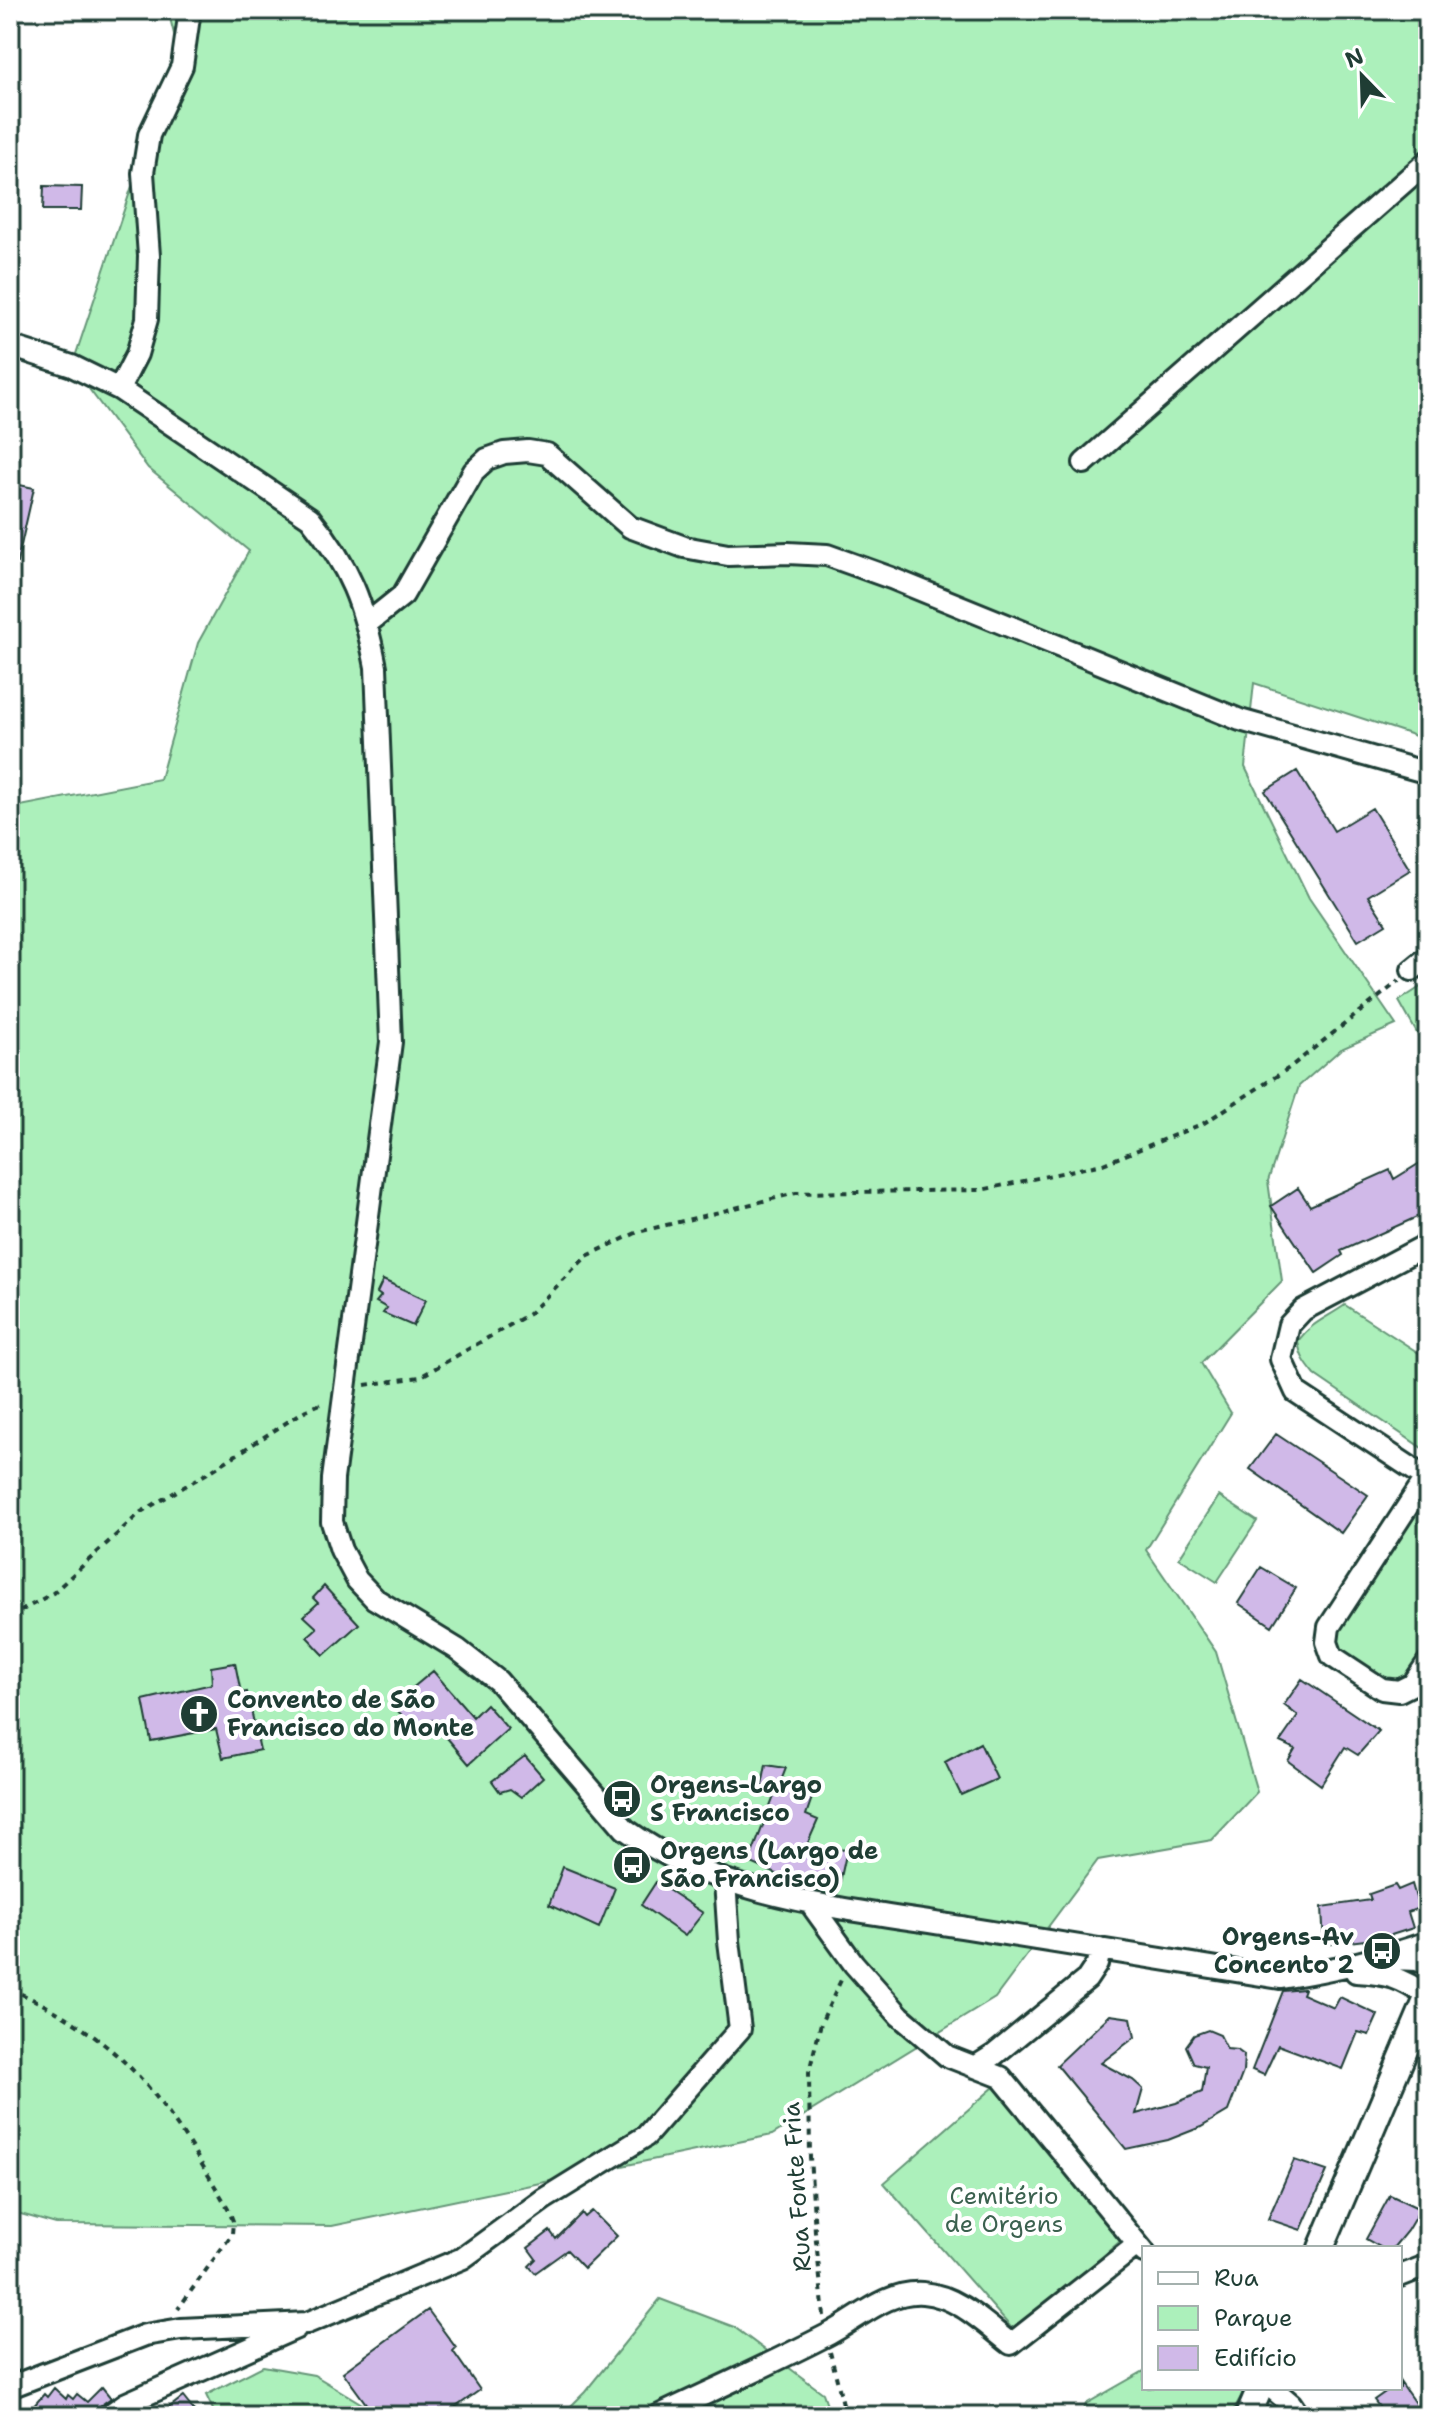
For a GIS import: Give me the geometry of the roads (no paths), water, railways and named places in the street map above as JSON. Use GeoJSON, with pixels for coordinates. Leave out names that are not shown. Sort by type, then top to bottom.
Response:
{"type":"FeatureCollection","features":[{"type":"Feature","properties":{"kind":"street"},"geometry":{"type":"LineString","coordinates":[[119,389],[137,354],[147,319],[149,256],[143,173],[149,135],[182,66],[190,10]]}},
{"type":"Feature","properties":{"kind":"street"},"geometry":{"type":"LineString","coordinates":[[1084,463],[1428,161]]}},
{"type":"Feature","properties":{"kind":"street"},"geometry":{"type":"LineString","coordinates":[[10,346],[72,366],[119,389],[310,518],[333,546],[351,578],[368,623],[376,667],[391,1042],[333,1479],[332,1522],[341,1550],[357,1580],[375,1599],[457,1649],[498,1681],[625,1829],[644,1843],[725,1881],[810,1903],[1280,1978],[1384,1958],[1428,1942]]}},
{"type":"Feature","properties":{"kind":"street"},"geometry":{"type":"LineString","coordinates":[[368,623],[403,595],[474,471],[487,459],[504,453],[528,451],[547,454],[630,527],[684,547],[728,555],[827,555],[1240,720],[1428,773]]}},
{"type":"Feature","properties":{"kind":"street"},"geometry":{"type":"LineString","coordinates":[[1405,976],[1428,957]]}},
{"type":"Feature","properties":{"kind":"street"},"geometry":{"type":"LineString","coordinates":[[1428,1244],[1303,1310],[1289,1325],[1281,1359],[1296,1392],[1427,1479],[1329,1627],[1327,1642],[1332,1656],[1382,1689],[1399,1691],[1413,1684],[1428,1662]]}},
{"type":"Feature","properties":{"kind":"street"},"geometry":{"type":"LineString","coordinates":[[108,2416],[125,2404],[463,2258],[544,2199],[646,2136],[740,2029],[725,1881]]}},
{"type":"Feature","properties":{"kind":"street"},"geometry":{"type":"LineString","coordinates":[[658,2416],[907,2292],[949,2298],[1011,2344],[1140,2248],[1001,2077],[947,2056],[900,2016],[854,1964],[810,1903]]}},
{"type":"Feature","properties":{"kind":"street"},"geometry":{"type":"LineString","coordinates":[[975,2067],[1087,1979],[1097,1964],[1100,1949]]}},
{"type":"Feature","properties":{"kind":"street"},"geometry":{"type":"LineString","coordinates":[[1384,1958],[1417,1960],[1428,1964]]}},
{"type":"Feature","properties":{"kind":"street"},"geometry":{"type":"LineString","coordinates":[[1322,2246],[1428,1996],[1405,1981],[1386,1974],[1332,1970]]}},
{"type":"Feature","properties":{"kind":"street"},"geometry":{"type":"LineString","coordinates":[[1402,2275],[1428,2265]]}},
{"type":"Feature","properties":{"kind":"street"},"geometry":{"type":"LineString","coordinates":[[10,2387],[145,2335],[181,2329],[307,2323]]}},
{"type":"Feature","properties":{"kind":"street"},"geometry":{"type":"LineString","coordinates":[[1248,2416],[1259,2390]]}},
{"type":"Feature","properties":{"kind":"street"},"geometry":{"type":"LineString","coordinates":[[1274,2390],[1291,2404],[1299,2416]]}},
{"type":"Feature","properties":{"kind":"place","name":"Convento de São Francisco do Monte"},"geometry":{"type":"Point","coordinates":[199,1714]}},
{"type":"Feature","properties":{"kind":"place","name":"Orgens-Largo S Francisco"},"geometry":{"type":"Point","coordinates":[622,1799]}},
{"type":"Feature","properties":{"kind":"place","name":"Orgens (Largo de São Francisco)"},"geometry":{"type":"Point","coordinates":[632,1865]}},
{"type":"Feature","properties":{"kind":"place","name":"Orgens-Av Concento 2"},"geometry":{"type":"Point","coordinates":[1382,1951]}},
{"type":"Feature","properties":{"kind":"park label","name":"Cemitério de Orgens"},"geometry":{"type":"Point","coordinates":[1004,2210]}}]}
